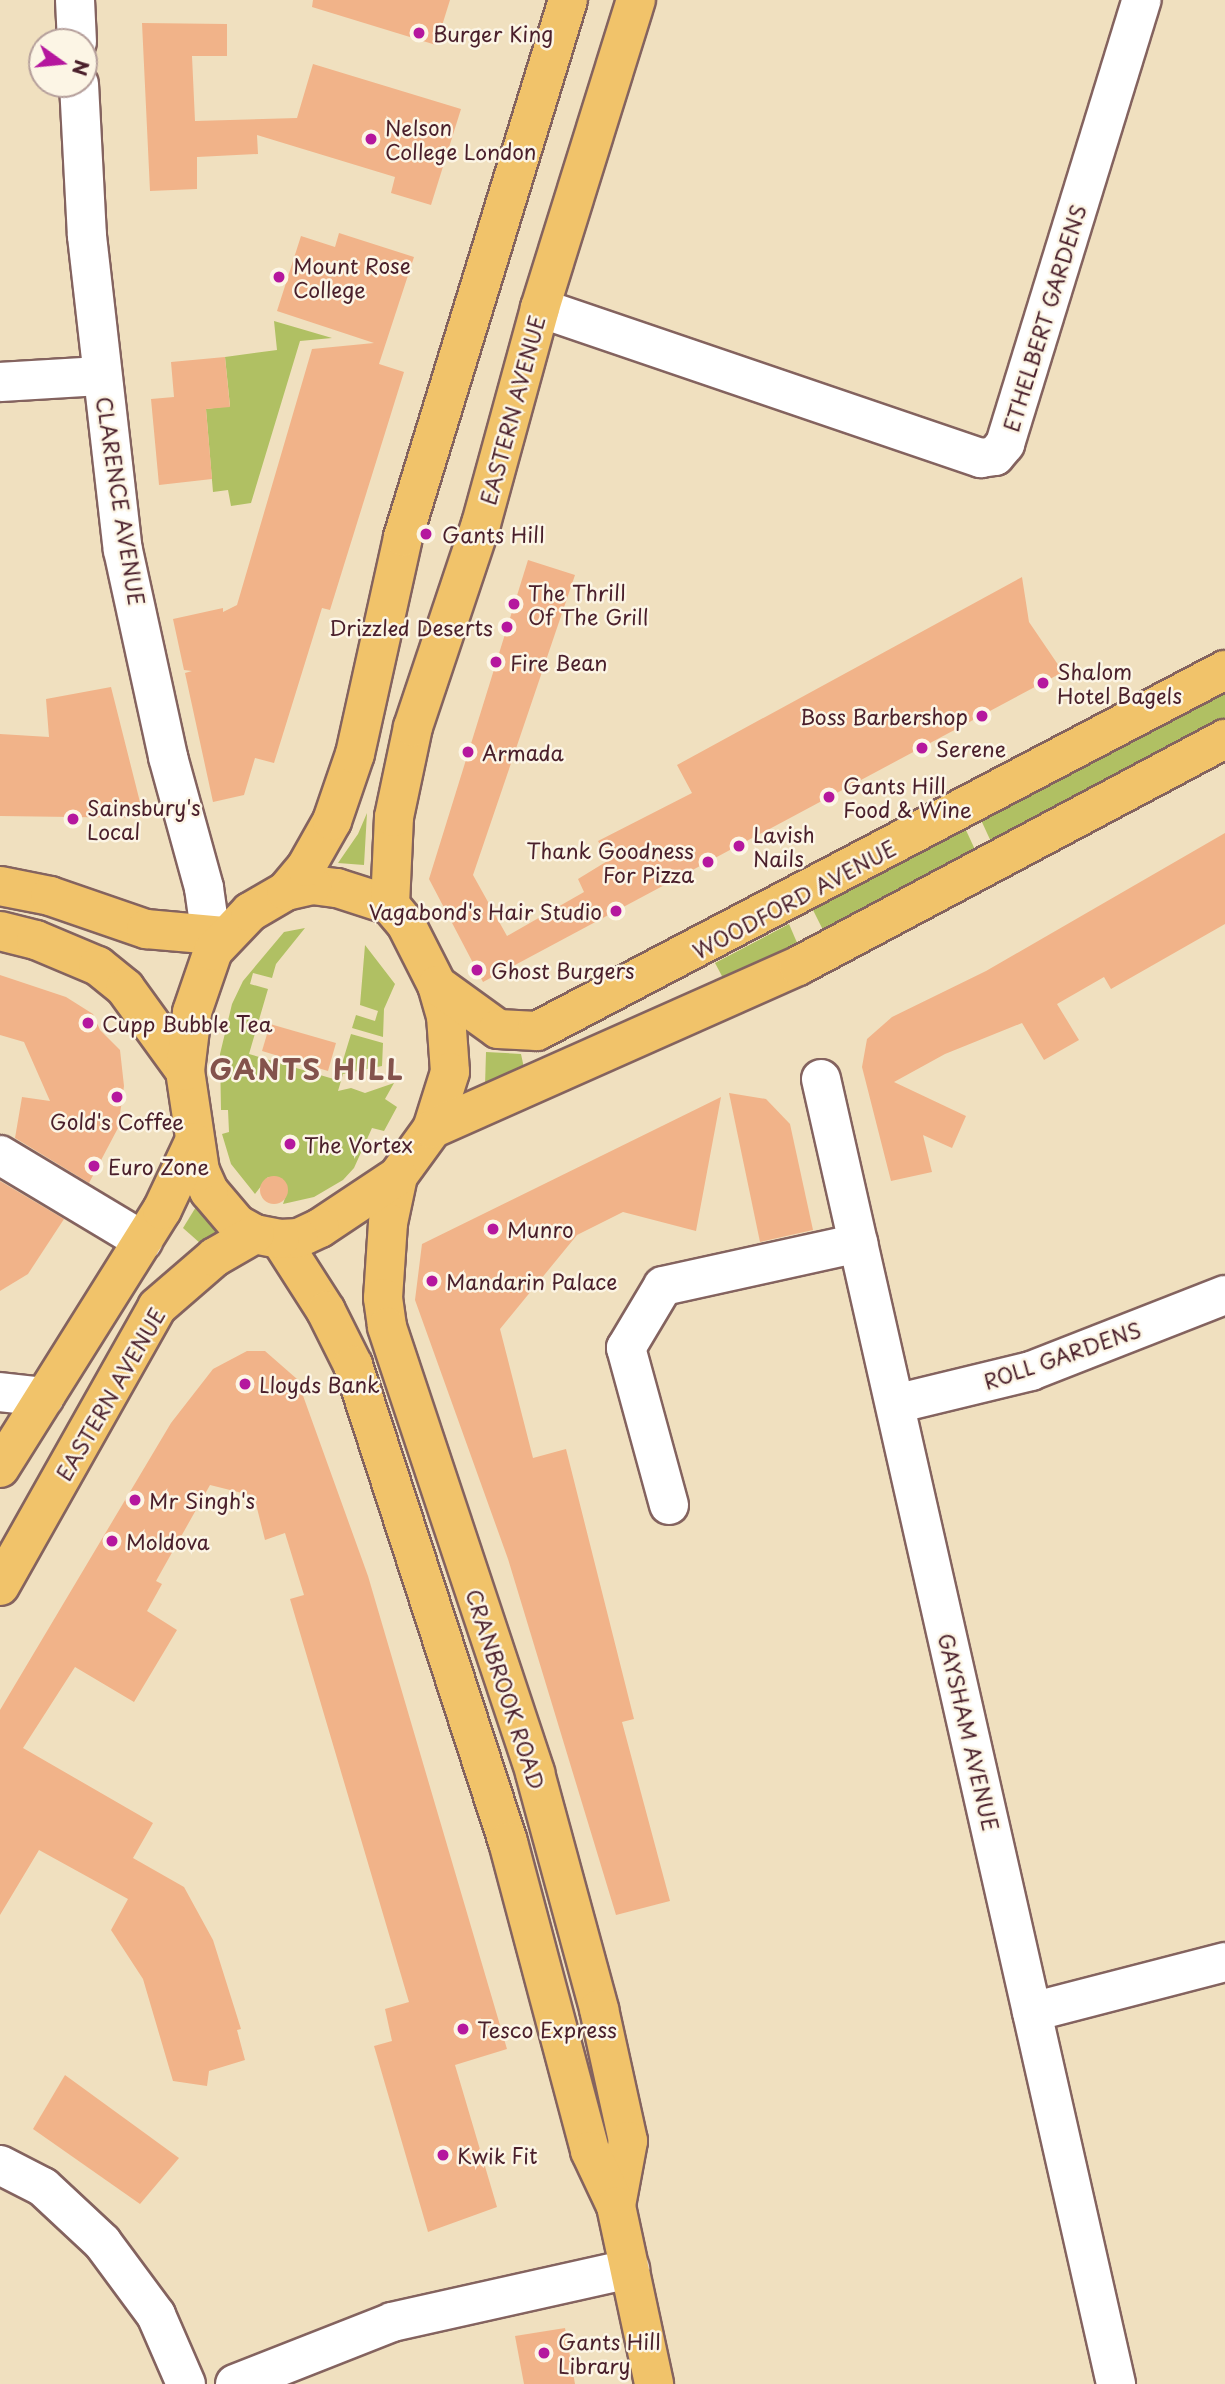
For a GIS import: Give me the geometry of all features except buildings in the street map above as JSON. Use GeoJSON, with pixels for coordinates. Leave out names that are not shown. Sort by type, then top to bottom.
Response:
{"type":"FeatureCollection","features":[{"type":"Feature","properties":{"kind":"main road"},"geometry":{"type":"LineString","coordinates":[[286,891],[306,867],[332,821],[355,754],[403,537],[568,0]]}},
{"type":"Feature","properties":{"kind":"main road","name":"EASTERN AVENUE"},"geometry":{"type":"LineString","coordinates":[[390,905],[394,817],[413,727],[481,524],[540,308],[636,0]]}},
{"type":"Feature","properties":{"kind":"main road","name":"WOODFORD AVENUE"},"geometry":{"type":"LineString","coordinates":[[437,985],[498,1029],[537,1031],[1225,670]]}},
{"type":"Feature","properties":{"kind":"main road"},"geometry":{"type":"LineString","coordinates":[[432,1129],[798,966],[1225,739]]}},
{"type":"Feature","properties":{"kind":"main road"},"geometry":{"type":"LineString","coordinates":[[267,1237],[222,1211],[209,1191],[194,1142],[185,1071],[192,1012],[215,940],[250,912],[286,891],[312,885],[337,888],[390,905],[420,947],[437,985],[446,1016],[450,1072],[432,1129],[398,1176]]}},
{"type":"Feature","properties":{"kind":"main road"},"geometry":{"type":"LineString","coordinates":[[0,886],[50,896],[119,923],[215,940]]}},
{"type":"Feature","properties":{"kind":"main road"},"geometry":{"type":"LineString","coordinates":[[0,931],[36,940],[98,966],[125,988],[185,1071]]}},
{"type":"Feature","properties":{"kind":"main road"},"geometry":{"type":"LineString","coordinates":[[0,1468],[174,1190],[194,1142]]}},
{"type":"Feature","properties":{"kind":"main road","name":"EASTERN AVENUE"},"geometry":{"type":"LineString","coordinates":[[0,1586],[157,1307],[215,1257],[267,1237],[299,1238],[320,1228],[398,1176]]}},
{"type":"Feature","properties":{"kind":"main road","name":"CRANBROOK ROAD"},"geometry":{"type":"LineString","coordinates":[[398,1176],[388,1223],[383,1298],[387,1327],[535,1773],[599,2009],[628,2141],[617,2206]]}},
{"type":"Feature","properties":{"kind":"main road","name":"CRANBROOK ROAD"},"geometry":{"type":"LineString","coordinates":[[267,1237],[326,1311],[353,1365],[508,1842],[590,2151],[617,2206],[654,2384]]}},
{"type":"Feature","properties":{"kind":"street"},"geometry":{"type":"LineString","coordinates":[[75,0],[76,28]]}},
{"type":"Feature","properties":{"kind":"street","name":"ETHELBERT GARDENS"},"geometry":{"type":"LineString","coordinates":[[540,308],[981,457],[995,456],[1005,444],[1142,0]]}},
{"type":"Feature","properties":{"kind":"street","name":"CLARENCE AVENUE"},"geometry":{"type":"LineString","coordinates":[[80,98],[87,236],[123,550],[169,757],[215,940]]}},
{"type":"Feature","properties":{"kind":"street"},"geometry":{"type":"LineString","coordinates":[[0,382],[102,376]]}},
{"type":"Feature","properties":{"kind":"street","name":"GAYSHAM AVENUE"},"geometry":{"type":"LineString","coordinates":[[821,1079],[1116,2384]]}},
{"type":"Feature","properties":{"kind":"street"},"geometry":{"type":"LineString","coordinates":[[0,1155],[143,1241]]}},
{"type":"Feature","properties":{"kind":"street"},"geometry":{"type":"LineString","coordinates":[[669,1505],[626,1348],[663,1286],[858,1243]]}},
{"type":"Feature","properties":{"kind":"street","name":"ROLL GARDENS"},"geometry":{"type":"LineString","coordinates":[[895,1404],[1031,1371],[1225,1295]]}},
{"type":"Feature","properties":{"kind":"street"},"geometry":{"type":"LineString","coordinates":[[0,1392],[45,1397]]}},
{"type":"Feature","properties":{"kind":"street"},"geometry":{"type":"LineString","coordinates":[[1032,2012],[1225,1962]]}},
{"type":"Feature","properties":{"kind":"street"},"geometry":{"type":"LineString","coordinates":[[0,2165],[43,2188],[102,2242],[156,2315],[186,2384]]}},
{"type":"Feature","properties":{"kind":"street"},"geometry":{"type":"LineString","coordinates":[[235,2384],[392,2322],[630,2269]]}},
{"type":"Feature","properties":{"kind":"green space"},"geometry":{"type":"Polygon","coordinates":[[[274,321],[332,338],[300,341],[251,503],[231,506],[228,490],[213,492],[206,409],[230,406],[225,357],[277,350],[274,321]]]}},
{"type":"Feature","properties":{"kind":"green space"},"geometry":{"type":"Polygon","coordinates":[[[1225,689],[1225,721],[993,846],[981,820],[1225,689]]]}},
{"type":"Feature","properties":{"kind":"green space"},"geometry":{"type":"Polygon","coordinates":[[[367,813],[364,865],[338,863],[358,834],[367,813]]]}},
{"type":"Feature","properties":{"kind":"green space"},"geometry":{"type":"Polygon","coordinates":[[[965,828],[977,854],[825,934],[812,908],[965,828]]]}},
{"type":"Feature","properties":{"kind":"green space"},"geometry":{"type":"Polygon","coordinates":[[[789,924],[798,945],[723,978],[715,963],[789,924]]]}},
{"type":"Feature","properties":{"kind":"green space"},"geometry":{"type":"Polygon","coordinates":[[[305,928],[276,964],[272,978],[253,973],[250,984],[268,989],[249,1054],[337,1080],[351,1034],[383,1043],[382,1066],[343,1074],[338,1091],[351,1088],[365,1093],[394,1083],[385,1099],[397,1107],[384,1131],[372,1128],[354,1168],[343,1180],[314,1197],[283,1204],[287,1192],[282,1179],[268,1177],[255,1194],[231,1164],[222,1134],[229,1132],[228,1110],[221,1110],[220,1054],[232,1004],[243,981],[284,932],[305,928]]]}},
{"type":"Feature","properties":{"kind":"green space"},"geometry":{"type":"Polygon","coordinates":[[[365,945],[395,984],[384,1009],[383,1037],[352,1028],[356,1015],[375,1021],[378,1011],[360,1005],[365,945]]]}},
{"type":"Feature","properties":{"kind":"green space"},"geometry":{"type":"Polygon","coordinates":[[[486,1052],[521,1054],[524,1068],[485,1086],[486,1052]]]}},
{"type":"Feature","properties":{"kind":"green space"},"geometry":{"type":"Polygon","coordinates":[[[199,1202],[235,1242],[209,1251],[183,1228],[199,1202]]]}},
{"type":"Feature","properties":{"kind":"place","name":"Burger King"},"geometry":{"type":"Point","coordinates":[419,33]}},
{"type":"Feature","properties":{"kind":"place","name":"Nelson College London"},"geometry":{"type":"Point","coordinates":[371,139]}},
{"type":"Feature","properties":{"kind":"place","name":"Mount Rose College"},"geometry":{"type":"Point","coordinates":[279,277]}},
{"type":"Feature","properties":{"kind":"place","name":"Gants Hill"},"geometry":{"type":"Point","coordinates":[426,534]}},
{"type":"Feature","properties":{"kind":"place","name":"The Thrill Of The Grill"},"geometry":{"type":"Point","coordinates":[514,604]}},
{"type":"Feature","properties":{"kind":"place","name":"Drizzled Deserts"},"geometry":{"type":"Point","coordinates":[507,627]}},
{"type":"Feature","properties":{"kind":"place","name":"Fire Bean"},"geometry":{"type":"Point","coordinates":[496,662]}},
{"type":"Feature","properties":{"kind":"place","name":"Shalom Hotel Bagels"},"geometry":{"type":"Point","coordinates":[1043,683]}},
{"type":"Feature","properties":{"kind":"place","name":"Boss Barbershop"},"geometry":{"type":"Point","coordinates":[982,716]}},
{"type":"Feature","properties":{"kind":"place","name":"Serene"},"geometry":{"type":"Point","coordinates":[922,748]}},
{"type":"Feature","properties":{"kind":"place","name":"Armada"},"geometry":{"type":"Point","coordinates":[468,752]}},
{"type":"Feature","properties":{"kind":"place","name":"Gants Hill Food & Wine"},"geometry":{"type":"Point","coordinates":[829,797]}},
{"type":"Feature","properties":{"kind":"place","name":"Sainsbury's Local"},"geometry":{"type":"Point","coordinates":[73,819]}},
{"type":"Feature","properties":{"kind":"place","name":"Lavish Nails"},"geometry":{"type":"Point","coordinates":[739,846]}},
{"type":"Feature","properties":{"kind":"place","name":"Thank Goodness For Pizza"},"geometry":{"type":"Point","coordinates":[708,862]}},
{"type":"Feature","properties":{"kind":"place","name":"Vagabond's Hair Studio"},"geometry":{"type":"Point","coordinates":[616,911]}},
{"type":"Feature","properties":{"kind":"place","name":"Ghost Burgers"},"geometry":{"type":"Point","coordinates":[477,970]}},
{"type":"Feature","properties":{"kind":"place","name":"Cupp Bubble Tea"},"geometry":{"type":"Point","coordinates":[88,1023]}},
{"type":"Feature","properties":{"kind":"place","name":"Gold's Coffee"},"geometry":{"type":"Point","coordinates":[117,1097]}},
{"type":"Feature","properties":{"kind":"place","name":"The Vortex"},"geometry":{"type":"Point","coordinates":[290,1144]}},
{"type":"Feature","properties":{"kind":"place","name":"Euro Zone"},"geometry":{"type":"Point","coordinates":[94,1166]}},
{"type":"Feature","properties":{"kind":"place","name":"Munro"},"geometry":{"type":"Point","coordinates":[493,1229]}},
{"type":"Feature","properties":{"kind":"place","name":"Mandarin Palace"},"geometry":{"type":"Point","coordinates":[432,1281]}},
{"type":"Feature","properties":{"kind":"place","name":"Lloyds Bank"},"geometry":{"type":"Point","coordinates":[245,1384]}},
{"type":"Feature","properties":{"kind":"place","name":"Mr Singh's"},"geometry":{"type":"Point","coordinates":[135,1500]}},
{"type":"Feature","properties":{"kind":"place","name":"Moldova"},"geometry":{"type":"Point","coordinates":[112,1541]}},
{"type":"Feature","properties":{"kind":"place","name":"Tesco Express"},"geometry":{"type":"Point","coordinates":[463,2029]}},
{"type":"Feature","properties":{"kind":"place","name":"Kwik Fit"},"geometry":{"type":"Point","coordinates":[443,2155]}},
{"type":"Feature","properties":{"kind":"place","name":"Gants Hill Library"},"geometry":{"type":"Point","coordinates":[544,2353]}},
{"type":"Feature","properties":{"kind":"district","name":"GANTS HILL"},"geometry":{"type":"Point","coordinates":[307,1069]}}]}
